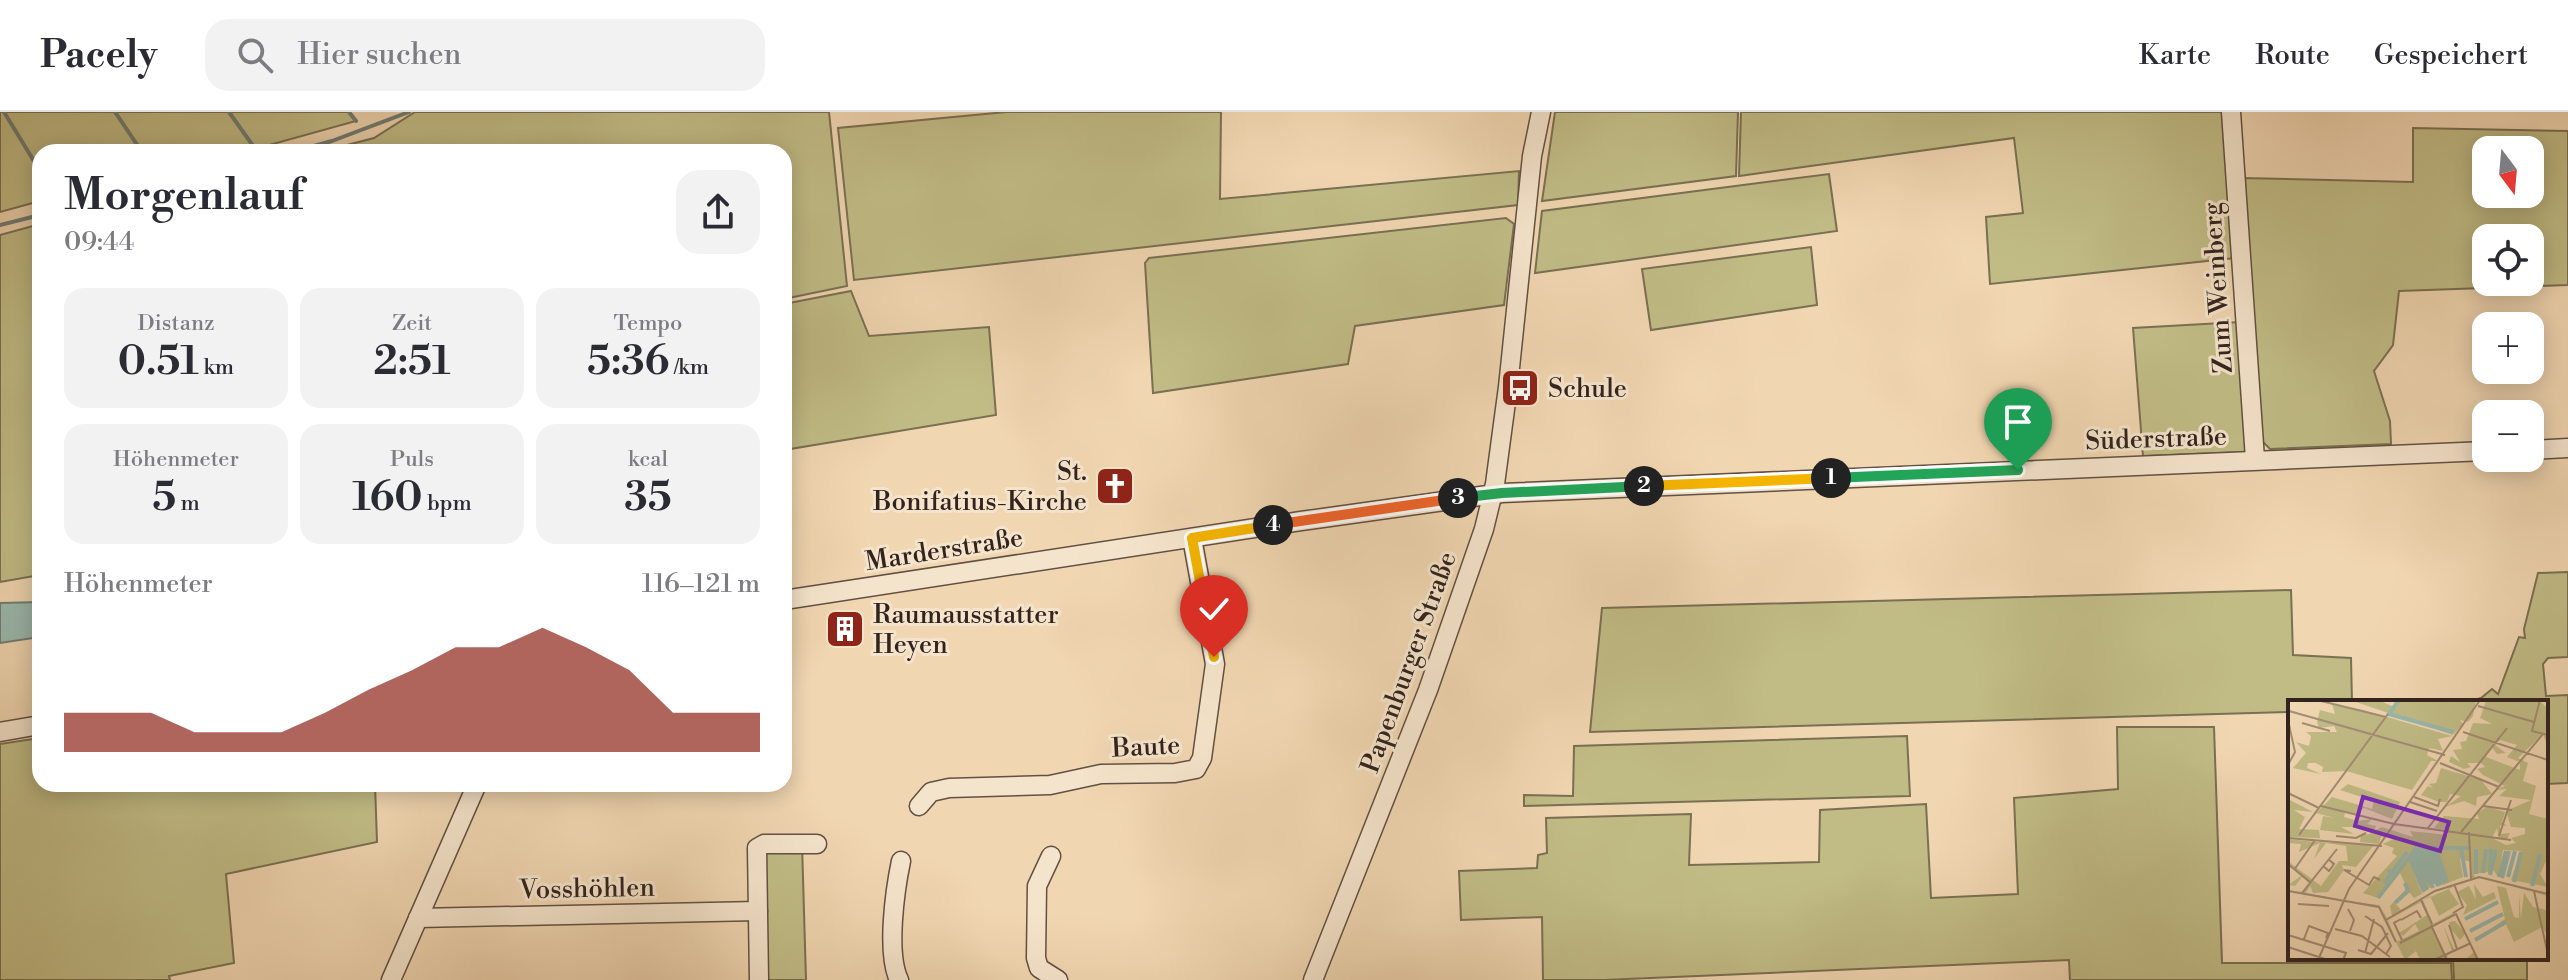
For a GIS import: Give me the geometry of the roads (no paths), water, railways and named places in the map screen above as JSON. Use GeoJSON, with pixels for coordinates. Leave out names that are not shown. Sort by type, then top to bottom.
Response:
{"type":"FeatureCollection","features":[{"type":"Feature","properties":{"kind":"street","name":"Papenburger Straße"},"geometry":{"type":"LineString","coordinates":[[1313,980],[1428,690],[1473,565],[1493,494],[1508,387],[1532,156],[1541,112]]}},
{"type":"Feature","properties":{"kind":"street","name":"Zum Weinberg"},"geometry":{"type":"LineString","coordinates":[[2231,112],[2255,459]]}},
{"type":"Feature","properties":{"kind":"street"},"geometry":{"type":"LineString","coordinates":[[2544,449],[2568,448]]}},
{"type":"Feature","properties":{"kind":"street","name":"Süderstraße"},"geometry":{"type":"LineString","coordinates":[[1493,494],[2472,451]]}},
{"type":"Feature","properties":{"kind":"street","name":"Marderstraße"},"geometry":{"type":"LineString","coordinates":[[792,599],[1493,494]]}},
{"type":"Feature","properties":{"kind":"street","name":"Baute"},"geometry":{"type":"LineString","coordinates":[[919,806],[931,792],[949,788],[1050,785],[1101,774],[1189,772],[1196,769],[1204,748],[1215,672],[1192,538]]}},
{"type":"Feature","properties":{"kind":"street"},"geometry":{"type":"LineString","coordinates":[[0,732],[32,726]]}},
{"type":"Feature","properties":{"kind":"street"},"geometry":{"type":"LineString","coordinates":[[391,980],[473,792]]}},
{"type":"Feature","properties":{"kind":"street"},"geometry":{"type":"LineString","coordinates":[[759,980],[757,848],[764,844],[817,844]]}},
{"type":"Feature","properties":{"kind":"street"},"geometry":{"type":"LineString","coordinates":[[1051,856],[1037,886],[1036,958],[1039,968],[1058,980]]}},
{"type":"Feature","properties":{"kind":"street"},"geometry":{"type":"LineString","coordinates":[[899,980],[894,970],[892,911],[901,861]]}},
{"type":"Feature","properties":{"kind":"street","name":"Vosshöhlen"},"geometry":{"type":"LineString","coordinates":[[418,918],[758,911]]}},
{"type":"Feature","properties":{"kind":"water"},"geometry":{"type":"Polygon","coordinates":[[[32,602],[32,638],[0,643],[0,603],[32,602]]]}},
{"type":"Feature","properties":{"kind":"waterway"},"geometry":{"type":"LineString","coordinates":[[4,112],[32,158]]}},
{"type":"Feature","properties":{"kind":"waterway"},"geometry":{"type":"LineString","coordinates":[[115,112],[137,144]]}},
{"type":"Feature","properties":{"kind":"waterway"},"geometry":{"type":"LineString","coordinates":[[229,112],[252,144]]}},
{"type":"Feature","properties":{"kind":"waterway"},"geometry":{"type":"LineString","coordinates":[[349,112],[356,121]]}},
{"type":"Feature","properties":{"kind":"waterway"},"geometry":{"type":"LineString","coordinates":[[321,144],[409,112]]}},
{"type":"Feature","properties":{"kind":"waterway"},"geometry":{"type":"LineString","coordinates":[[0,225],[32,217]]}},
{"type":"Feature","properties":{"kind":"place","name":"Schule"},"geometry":{"type":"Point","coordinates":[1520,388]}},
{"type":"Feature","properties":{"kind":"place","name":"St. Bonifatius-Kirche"},"geometry":{"type":"Point","coordinates":[1115,486]}},
{"type":"Feature","properties":{"kind":"place","name":"Raumausstatter Heyen"},"geometry":{"type":"Point","coordinates":[845,629]}}]}
